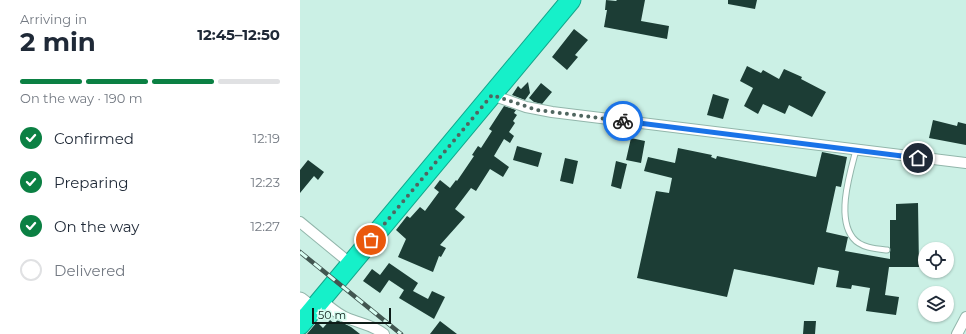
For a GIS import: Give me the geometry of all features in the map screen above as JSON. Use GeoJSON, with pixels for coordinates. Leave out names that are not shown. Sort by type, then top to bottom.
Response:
{"type":"FeatureCollection","features":[{"type":"Feature","properties":{"kind":"highway"},"geometry":{"type":"LineString","coordinates":[[300,325],[311,303],[351,264],[571,0]]}},
{"type":"Feature","properties":{"kind":"street"},"geometry":{"type":"LineString","coordinates":[[492,95],[537,110],[966,163]]}},
{"type":"Feature","properties":{"kind":"street"},"geometry":{"type":"LineString","coordinates":[[300,222],[351,264]]}},
{"type":"Feature","properties":{"kind":"street"},"geometry":{"type":"LineString","coordinates":[[311,303],[359,323],[370,324],[384,334]]}},
{"type":"Feature","properties":{"kind":"street"},"geometry":{"type":"LineString","coordinates":[[957,334],[966,317]]}},
{"type":"Feature","properties":{"kind":"lane"},"geometry":{"type":"LineString","coordinates":[[856,150],[848,178],[845,201],[847,226],[853,238],[861,244],[872,248],[887,250]]}},
{"type":"Feature","properties":{"kind":"building"},"geometry":{"type":"Polygon","coordinates":[[[606,0],[645,0],[641,21],[669,26],[667,39],[604,27],[607,10],[605,10],[606,0]]]}},
{"type":"Feature","properties":{"kind":"building"},"geometry":{"type":"Polygon","coordinates":[[[728,0],[757,0],[755,9],[728,4],[728,0]]]}},
{"type":"Feature","properties":{"kind":"building"},"geometry":{"type":"Polygon","coordinates":[[[574,29],[588,40],[575,55],[578,57],[567,70],[552,57],[574,29]]]}},
{"type":"Feature","properties":{"kind":"building"},"geometry":{"type":"Polygon","coordinates":[[[747,66],[761,73],[763,70],[779,79],[784,69],[802,77],[801,79],[826,92],[812,117],[789,105],[785,114],[763,104],[758,114],[744,106],[753,88],[740,81],[747,66]]]}},
{"type":"Feature","properties":{"kind":"building"},"geometry":{"type":"Polygon","coordinates":[[[528,82],[530,93],[525,100],[512,95],[518,86],[521,89],[528,82]]]}},
{"type":"Feature","properties":{"kind":"building"},"geometry":{"type":"Polygon","coordinates":[[[541,83],[552,92],[542,104],[534,102],[529,98],[541,83]]]}},
{"type":"Feature","properties":{"kind":"building"},"geometry":{"type":"Polygon","coordinates":[[[713,94],[729,99],[723,119],[707,115],[713,94]]]}},
{"type":"Feature","properties":{"kind":"building"},"geometry":{"type":"Polygon","coordinates":[[[504,106],[516,110],[514,113],[517,115],[513,121],[515,123],[509,132],[514,136],[510,143],[504,139],[494,156],[509,167],[503,177],[490,169],[476,191],[471,188],[455,209],[465,217],[440,245],[446,248],[441,257],[439,256],[433,272],[398,257],[406,239],[396,230],[407,216],[410,218],[420,207],[425,211],[439,192],[434,188],[440,180],[450,188],[456,180],[457,181],[474,156],[472,155],[478,146],[481,148],[492,131],[489,129],[504,106]]]}},
{"type":"Feature","properties":{"kind":"building"},"geometry":{"type":"Polygon","coordinates":[[[933,120],[957,126],[958,122],[966,124],[966,145],[929,138],[933,120]]]}},
{"type":"Feature","properties":{"kind":"building"},"geometry":{"type":"Polygon","coordinates":[[[631,138],[645,141],[641,163],[626,160],[631,138]]]}},
{"type":"Feature","properties":{"kind":"building"},"geometry":{"type":"Polygon","coordinates":[[[517,146],[542,153],[538,167],[513,160],[517,146]]]}},
{"type":"Feature","properties":{"kind":"building"},"geometry":{"type":"Polygon","coordinates":[[[678,148],[712,155],[711,157],[716,159],[717,156],[816,177],[822,152],[847,157],[841,187],[836,186],[826,232],[848,237],[845,251],[890,259],[890,220],[896,220],[896,204],[918,203],[918,267],[889,267],[885,295],[899,297],[896,315],[866,311],[870,288],[852,285],[851,289],[836,287],[839,271],[818,267],[814,285],[734,269],[727,297],[637,278],[656,191],[669,193],[672,178],[644,171],[648,157],[675,163],[678,148]]]}},
{"type":"Feature","properties":{"kind":"building"},"geometry":{"type":"Polygon","coordinates":[[[565,158],[578,161],[573,184],[560,181],[565,158]]]}},
{"type":"Feature","properties":{"kind":"building"},"geometry":{"type":"Polygon","coordinates":[[[308,160],[324,172],[318,180],[314,176],[300,193],[300,170],[308,160]]]}},
{"type":"Feature","properties":{"kind":"building"},"geometry":{"type":"Polygon","coordinates":[[[616,161],[627,164],[621,189],[611,186],[616,161]]]}},
{"type":"Feature","properties":{"kind":"building"},"geometry":{"type":"Polygon","coordinates":[[[389,263],[418,283],[413,291],[428,299],[432,291],[445,297],[434,319],[399,298],[404,290],[389,280],[380,293],[363,281],[372,269],[380,275],[389,263]]]}},
{"type":"Feature","properties":{"kind":"building"},"geometry":{"type":"Polygon","coordinates":[[[330,320],[335,324],[337,320],[351,327],[360,334],[307,334],[317,322],[323,328],[330,320]]]}},
{"type":"Feature","properties":{"kind":"building"},"geometry":{"type":"Polygon","coordinates":[[[440,321],[457,334],[430,334],[440,321]]]}},
{"type":"Feature","properties":{"kind":"building"},"geometry":{"type":"Polygon","coordinates":[[[804,321],[816,321],[815,334],[803,334],[804,321]]]}},
{"type":"Feature","properties":{"kind":"railway"},"geometry":{"type":"LineString","coordinates":[[300,252],[401,334]]}},
{"type":"Feature","properties":{"kind":"way so far"},"geometry":{"type":"LineString","coordinates":[[371,240],[492,95],[537,110],[623,121]]}},
{"type":"Feature","properties":{"kind":"route"},"geometry":{"type":"LineString","coordinates":[[623,121],[918,158]]}}]}
